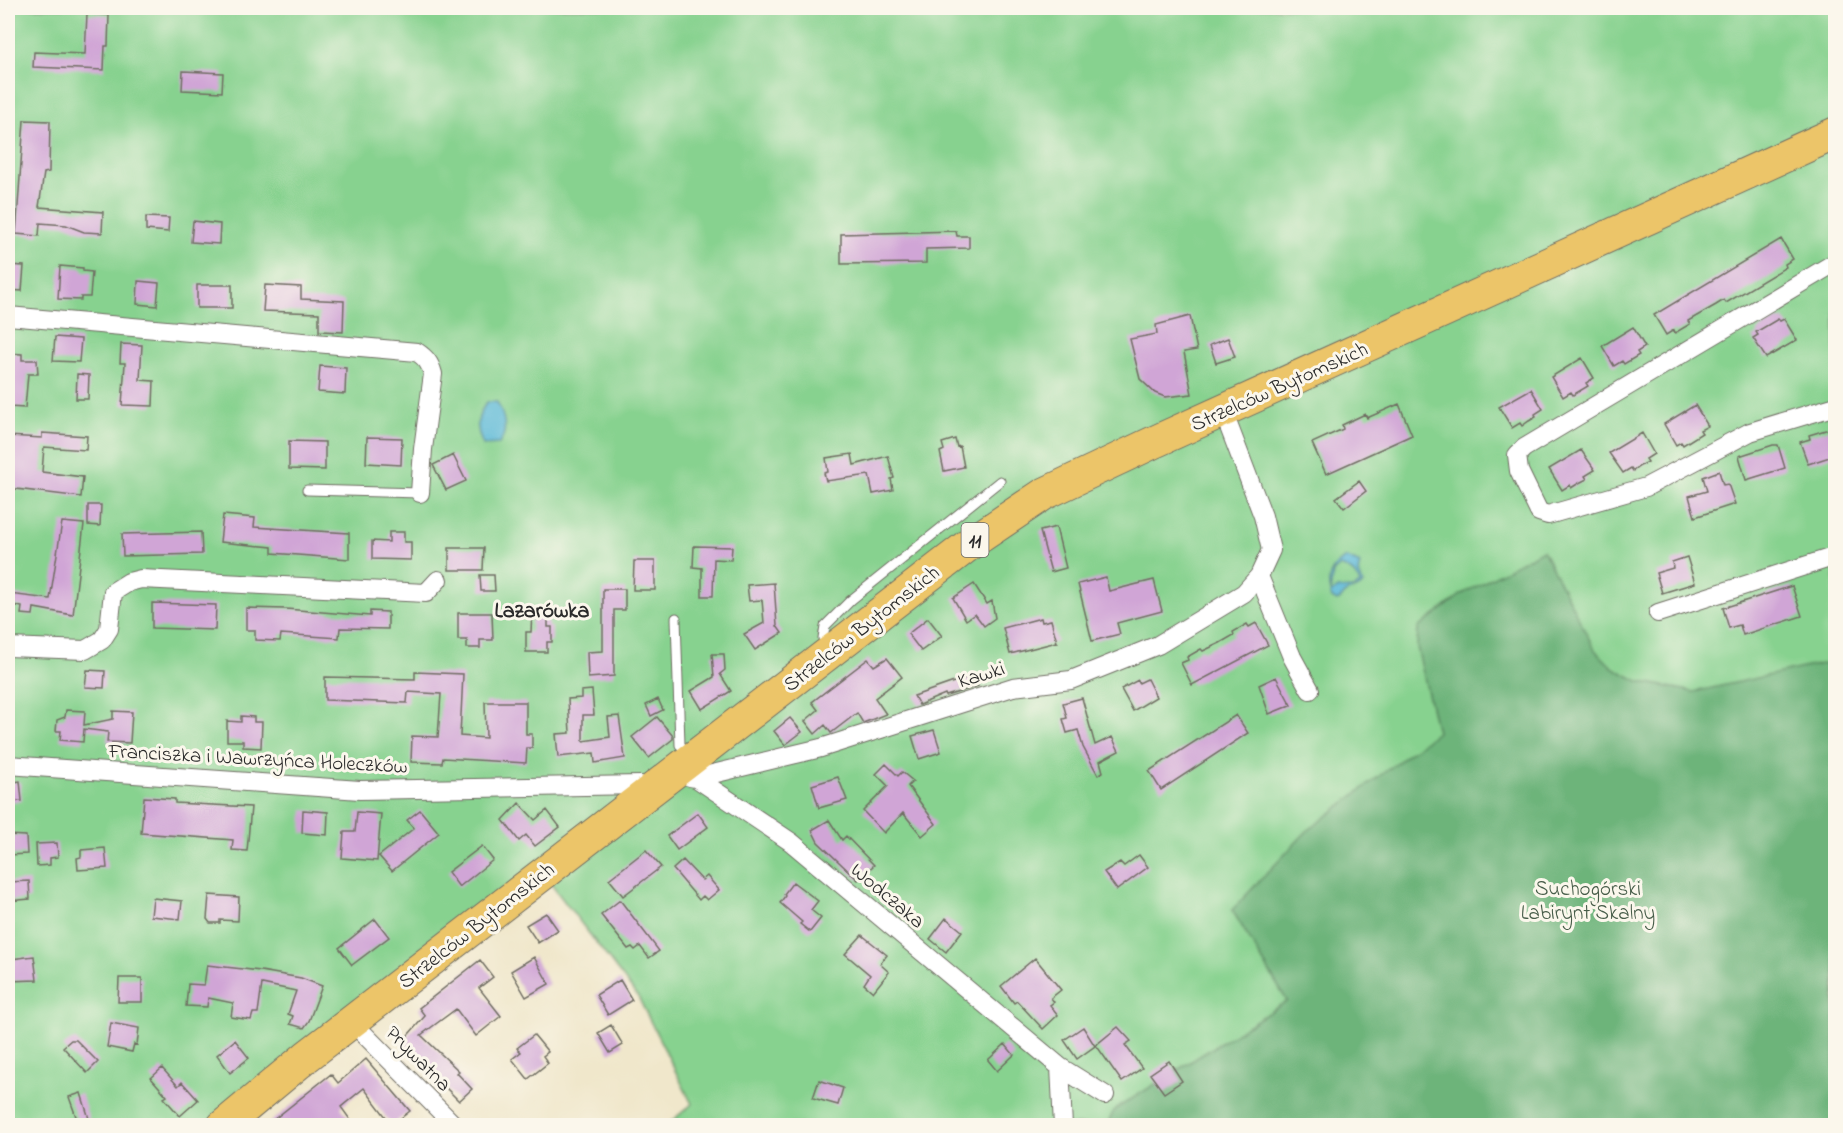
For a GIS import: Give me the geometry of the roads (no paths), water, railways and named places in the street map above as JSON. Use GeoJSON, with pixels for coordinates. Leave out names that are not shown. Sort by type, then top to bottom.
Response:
{"type":"FeatureCollection","features":[{"type":"Feature","properties":{"kind":"highway","name":"Strzelców Bytomskich"},"geometry":{"type":"LineString","coordinates":[[223,1125],[649,791],[689,769],[828,655],[971,543],[1044,494],[1836,133]]}},
{"type":"Feature","properties":{"kind":"street"},"geometry":{"type":"LineString","coordinates":[[1836,261],[1524,448],[1517,455],[1517,465],[1534,504],[1539,512],[1548,515],[1646,486],[1750,432],[1836,406]]}},
{"type":"Feature","properties":{"kind":"street"},"geometry":{"type":"LineString","coordinates":[[8,316],[417,352],[425,357],[433,374],[420,493]]}},
{"type":"Feature","properties":{"kind":"street","name":"Kawki"},"geometry":{"type":"LineString","coordinates":[[689,769],[821,748],[1013,687],[1071,680],[1158,645],[1244,593],[1259,576],[1271,550],[1263,516],[1223,411]]}},
{"type":"Feature","properties":{"kind":"street"},"geometry":{"type":"LineString","coordinates":[[1658,613],[1836,556]]}},
{"type":"Feature","properties":{"kind":"street"},"geometry":{"type":"LineString","coordinates":[[1259,576],[1292,657],[1310,690]]}},
{"type":"Feature","properties":{"kind":"street"},"geometry":{"type":"LineString","coordinates":[[8,647],[85,650],[102,640],[109,629],[113,592],[129,582],[141,579],[426,593],[438,580]]}},
{"type":"Feature","properties":{"kind":"street","name":"Franciszka i Wawrzyńca Holeczków"},"geometry":{"type":"LineString","coordinates":[[8,765],[360,790],[641,785],[649,791]]}},
{"type":"Feature","properties":{"kind":"street","name":"Wodczaka"},"geometry":{"type":"LineString","coordinates":[[689,769],[791,842],[1060,1067],[1105,1095]]}},
{"type":"Feature","properties":{"kind":"street","name":"Prywatna"},"geometry":{"type":"LineString","coordinates":[[352,1022],[454,1125]]}},
{"type":"Feature","properties":{"kind":"street"},"geometry":{"type":"LineString","coordinates":[[1060,1067],[1063,1125]]}},
{"type":"Feature","properties":{"kind":"lane"},"geometry":{"type":"LineString","coordinates":[[828,655],[823,638],[825,626],[851,600],[1000,481]]}},
{"type":"Feature","properties":{"kind":"lane"},"geometry":{"type":"LineString","coordinates":[[307,489],[420,493]]}},
{"type":"Feature","properties":{"kind":"lane"},"geometry":{"type":"LineString","coordinates":[[676,618],[680,745],[689,769]]}},
{"type":"Feature","properties":{"kind":"water"},"geometry":{"type":"Polygon","coordinates":[[[487,402],[497,402],[503,418],[505,428],[499,444],[483,445],[479,433],[479,417],[487,402]]]}},
{"type":"Feature","properties":{"kind":"water"},"geometry":{"type":"Polygon","coordinates":[[[1347,558],[1360,564],[1358,572],[1363,584],[1347,592],[1337,601],[1330,594],[1337,589],[1354,588],[1360,584],[1352,572],[1340,566],[1333,572],[1330,592],[1329,580],[1332,571],[1347,558]]]}},
{"type":"Feature","properties":{"kind":"district","name":"Lazarówka"},"geometry":{"type":"Point","coordinates":[542,609]}},
{"type":"Feature","properties":{"kind":"park label","name":"Suchogórski Labirynt Skalny"},"geometry":{"type":"Point","coordinates":[1588,900]}}]}
